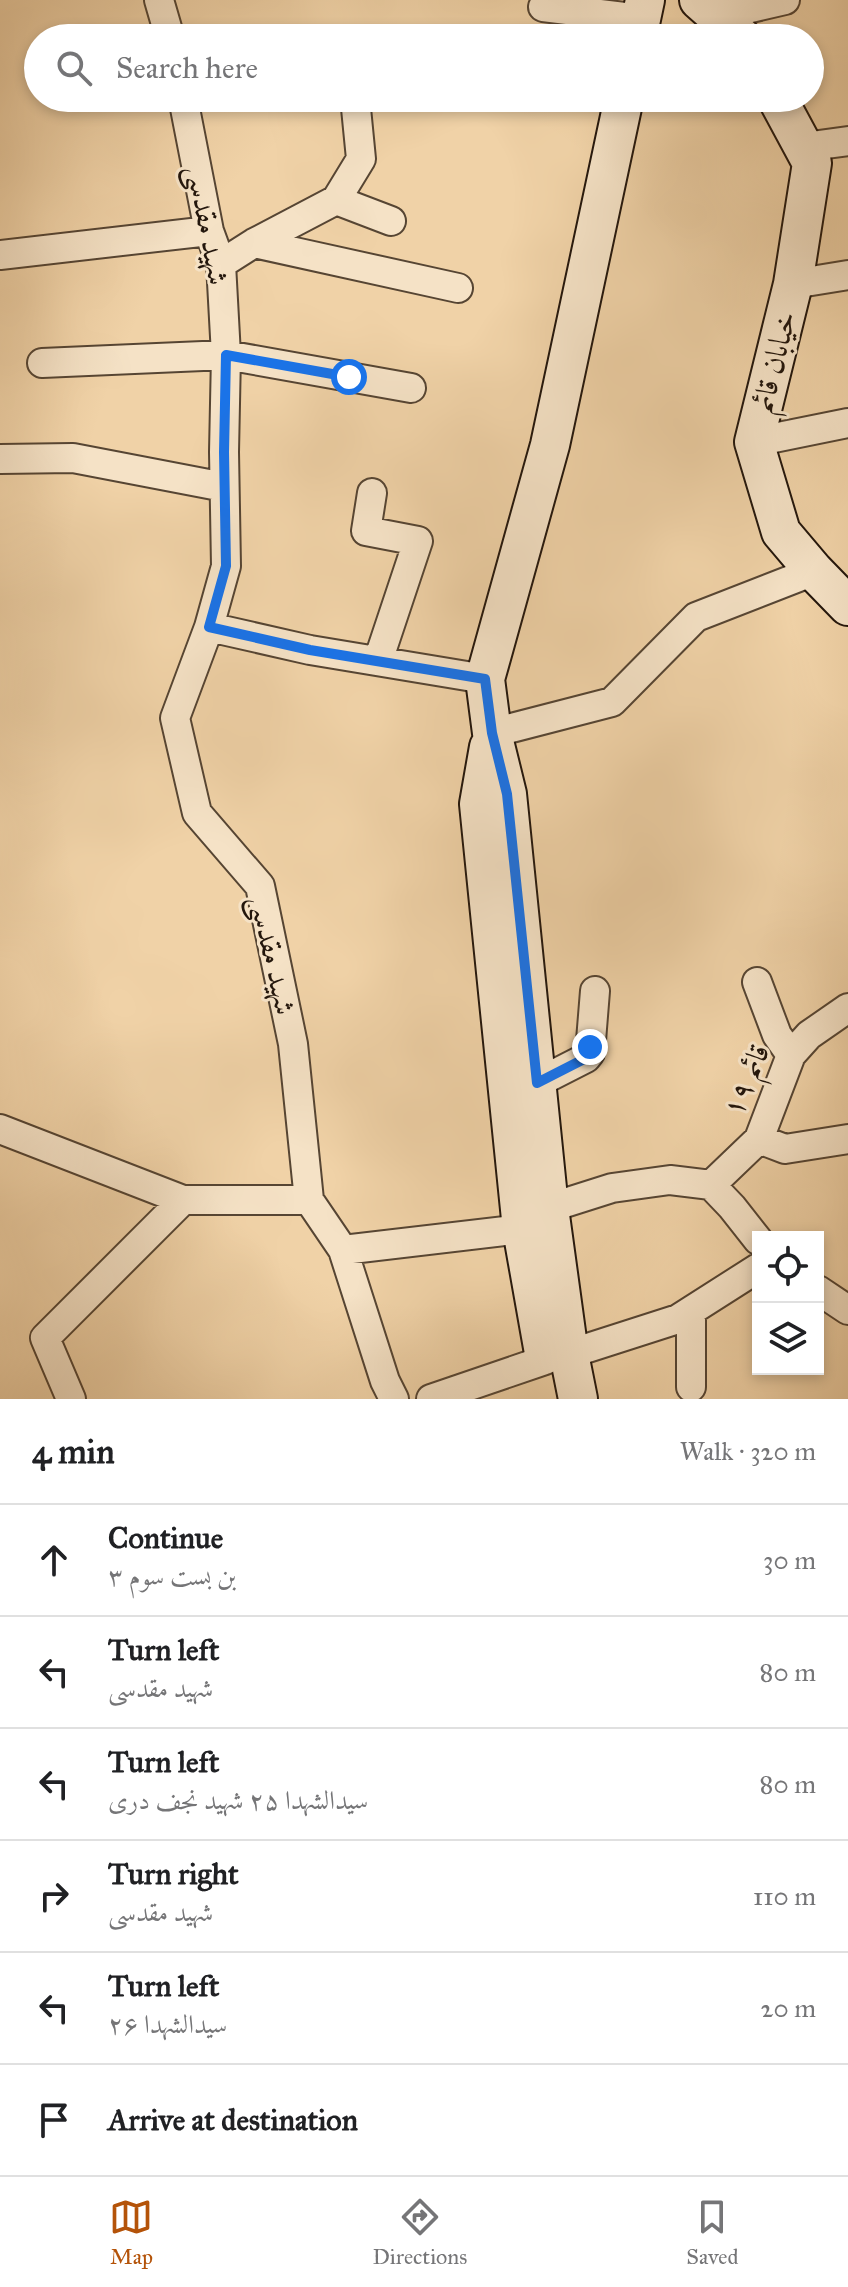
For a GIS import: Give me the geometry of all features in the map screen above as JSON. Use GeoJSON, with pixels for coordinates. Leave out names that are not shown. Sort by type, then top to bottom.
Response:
{"type":"FeatureCollection","features":[{"type":"Feature","properties":{"kind":"main road"},"geometry":{"type":"LineString","coordinates":[[536,1219],[537,1083],[507,794],[492,733],[485,679],[550,445],[621,112]]}},
{"type":"Feature","properties":{"kind":"main road","name":"خیابان قائم"},"geometry":{"type":"LineString","coordinates":[[785,112],[812,163],[793,284],[754,442],[781,532],[848,606]]}},
{"type":"Feature","properties":{"kind":"main road"},"geometry":{"type":"LineString","coordinates":[[492,733],[479,804],[557,1357],[551,1399]]}},
{"type":"Feature","properties":{"kind":"main road"},"geometry":{"type":"LineString","coordinates":[[557,1357],[578,1399]]}},
{"type":"Feature","properties":{"kind":"street"},"geometry":{"type":"LineString","coordinates":[[159,0],[166,24]]}},
{"type":"Feature","properties":{"kind":"street"},"geometry":{"type":"LineString","coordinates":[[720,18],[785,0]]}},
{"type":"Feature","properties":{"kind":"street"},"geometry":{"type":"LineString","coordinates":[[543,7],[641,19]]}},
{"type":"Feature","properties":{"kind":"street","name":"شهید مقدسی"},"geometry":{"type":"LineString","coordinates":[[186,112],[209,231],[221,264],[226,355],[226,566],[209,627],[175,718],[197,813],[260,886],[293,1044],[309,1200],[343,1250],[385,1381],[394,1399]]}},
{"type":"Feature","properties":{"kind":"street"},"geometry":{"type":"LineString","coordinates":[[221,264],[336,200],[361,159],[356,112]]}},
{"type":"Feature","properties":{"kind":"street"},"geometry":{"type":"LineString","coordinates":[[804,147],[848,141]]}},
{"type":"Feature","properties":{"kind":"street"},"geometry":{"type":"LineString","coordinates":[[336,200],[391,221]]}},
{"type":"Feature","properties":{"kind":"street"},"geometry":{"type":"LineString","coordinates":[[0,255],[209,231]]}},
{"type":"Feature","properties":{"kind":"street"},"geometry":{"type":"LineString","coordinates":[[254,243],[458,288]]}},
{"type":"Feature","properties":{"kind":"street"},"geometry":{"type":"LineString","coordinates":[[793,284],[848,275]]}},
{"type":"Feature","properties":{"kind":"street"},"geometry":{"type":"LineString","coordinates":[[42,363],[226,355],[411,388]]}},
{"type":"Feature","properties":{"kind":"street"},"geometry":{"type":"LineString","coordinates":[[754,442],[848,423]]}},
{"type":"Feature","properties":{"kind":"street"},"geometry":{"type":"LineString","coordinates":[[0,459],[73,458],[224,487]]}},
{"type":"Feature","properties":{"kind":"street"},"geometry":{"type":"LineString","coordinates":[[372,493],[366,531],[418,541],[378,661]]}},
{"type":"Feature","properties":{"kind":"street"},"geometry":{"type":"LineString","coordinates":[[492,733],[612,702],[696,617],[814,571]]}},
{"type":"Feature","properties":{"kind":"street"},"geometry":{"type":"LineString","coordinates":[[209,627],[310,650],[485,679]]}},
{"type":"Feature","properties":{"kind":"street"},"geometry":{"type":"LineString","coordinates":[[757,982],[777,1035],[791,1055]]}},
{"type":"Feature","properties":{"kind":"street"},"geometry":{"type":"LineString","coordinates":[[537,1083],[590,1053],[595,991]]}},
{"type":"Feature","properties":{"kind":"street","name":"قائم ۱۹"},"geometry":{"type":"LineString","coordinates":[[711,1185],[759,1139],[791,1055],[809,1035],[848,1008]]}},
{"type":"Feature","properties":{"kind":"street"},"geometry":{"type":"LineString","coordinates":[[0,1129],[183,1200],[309,1200]]}},
{"type":"Feature","properties":{"kind":"street"},"geometry":{"type":"LineString","coordinates":[[759,1139],[785,1149],[848,1139]]}},
{"type":"Feature","properties":{"kind":"street"},"geometry":{"type":"LineString","coordinates":[[343,1250],[536,1219],[612,1188],[670,1180],[711,1185],[752,1232]]}},
{"type":"Feature","properties":{"kind":"street"},"geometry":{"type":"LineString","coordinates":[[71,1399],[45,1338],[183,1200]]}},
{"type":"Feature","properties":{"kind":"street"},"geometry":{"type":"LineString","coordinates":[[431,1399],[678,1319],[752,1272]]}},
{"type":"Feature","properties":{"kind":"street"},"geometry":{"type":"LineString","coordinates":[[824,1294],[848,1310]]}},
{"type":"Feature","properties":{"kind":"street"},"geometry":{"type":"LineString","coordinates":[[691,1311],[691,1387]]}},
{"type":"Feature","properties":{"kind":"route"},"geometry":{"type":"LineString","coordinates":[[349,377],[226,355],[226,566],[209,627],[310,650],[485,679],[492,733],[507,794],[537,1083],[586,1058],[590,1047]]}}]}
